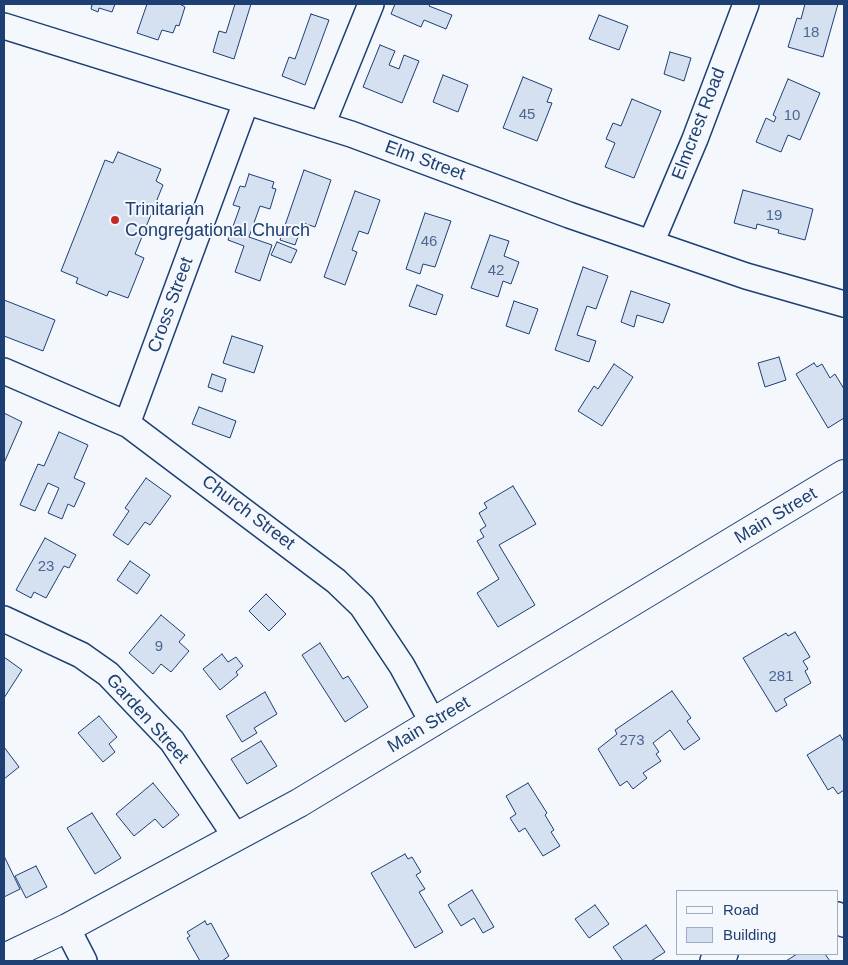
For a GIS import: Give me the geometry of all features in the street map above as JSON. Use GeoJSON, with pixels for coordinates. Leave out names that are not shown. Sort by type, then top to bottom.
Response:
{"type":"FeatureCollection","features":[{"type":"Feature","properties":{"kind":"main road","name":"Main Street"},"geometry":{"type":"LineString","coordinates":[[4,958],[67,928],[299,802],[434,723],[844,474]]}},
{"type":"Feature","properties":{"kind":"street"},"geometry":{"type":"LineString","coordinates":[[322,125],[370,4]]}},
{"type":"Feature","properties":{"kind":"street","name":"Elmcrest Road"},"geometry":{"type":"LineString","coordinates":[[650,243],[695,139],[746,4]]}},
{"type":"Feature","properties":{"kind":"street","name":"Elm Street"},"geometry":{"type":"LineString","coordinates":[[4,26],[322,125],[746,276],[844,304]]}},
{"type":"Feature","properties":{"kind":"street","name":"Cross Street"},"geometry":{"type":"LineString","coordinates":[[127,424],[246,102]]}},
{"type":"Feature","properties":{"kind":"street","name":"Church Street"},"geometry":{"type":"LineString","coordinates":[[4,371],[127,424],[295,549],[336,582],[362,606],[402,666],[434,723]]}},
{"type":"Feature","properties":{"kind":"street","name":"Garden Street"},"geometry":{"type":"LineString","coordinates":[[4,619],[81,654],[108,674],[172,742],[236,836]]}},
{"type":"Feature","properties":{"kind":"street"},"geometry":{"type":"LineString","coordinates":[[67,928],[84,961]]}},
{"type":"Feature","properties":{"kind":"street"},"geometry":{"type":"LineString","coordinates":[[713,961],[724,955]]}},
{"type":"Feature","properties":{"kind":"building"},"geometry":{"type":"Polygon","coordinates":[[[88,4],[115,4],[112,12],[99,8],[98,12],[91,9],[92,5],[88,4]]]}},
{"type":"Feature","properties":{"kind":"building"},"geometry":{"type":"Polygon","coordinates":[[[147,4],[180,4],[185,7],[179,26],[176,25],[173,33],[162,30],[158,40],[137,33],[147,4]]]}},
{"type":"Feature","properties":{"kind":"building"},"geometry":{"type":"Polygon","coordinates":[[[235,4],[251,4],[234,59],[213,52],[219,31],[226,33],[235,4]]]}},
{"type":"Feature","properties":{"kind":"building"},"geometry":{"type":"Polygon","coordinates":[[[395,4],[430,4],[429,6],[452,15],[446,29],[424,20],[421,27],[391,14],[395,4]]]}},
{"type":"Feature","properties":{"kind":"building"},"geometry":{"type":"Polygon","coordinates":[[[805,4],[838,4],[823,57],[788,47],[797,18],[801,19],[805,4]]]}},
{"type":"Feature","properties":{"kind":"building"},"geometry":{"type":"Polygon","coordinates":[[[311,14],[329,20],[305,85],[282,76],[289,57],[295,59],[311,14]]]}},
{"type":"Feature","properties":{"kind":"building"},"geometry":{"type":"Polygon","coordinates":[[[599,15],[628,26],[619,50],[589,39],[599,15]]]}},
{"type":"Feature","properties":{"kind":"building"},"geometry":{"type":"Polygon","coordinates":[[[380,45],[395,51],[389,65],[399,69],[404,55],[419,61],[402,103],[363,87],[380,45]]]}},
{"type":"Feature","properties":{"kind":"building"},"geometry":{"type":"Polygon","coordinates":[[[670,52],[691,58],[684,81],[664,74],[670,52]]]}},
{"type":"Feature","properties":{"kind":"building"},"geometry":{"type":"Polygon","coordinates":[[[443,75],[468,85],[458,112],[433,102],[443,75]]]}},
{"type":"Feature","properties":{"kind":"building"},"geometry":{"type":"Polygon","coordinates":[[[523,77],[552,89],[547,102],[552,103],[537,141],[503,128],[523,77]]]}},
{"type":"Feature","properties":{"kind":"building"},"geometry":{"type":"Polygon","coordinates":[[[788,79],[820,93],[800,140],[788,135],[781,152],[756,142],[766,118],[774,122],[776,117],[773,115],[788,79]]]}},
{"type":"Feature","properties":{"kind":"building"},"geometry":{"type":"Polygon","coordinates":[[[632,99],[661,111],[634,178],[605,167],[615,143],[606,139],[613,123],[621,126],[632,99]]]}},
{"type":"Feature","properties":{"kind":"building","name":"Trinitarian Congregational Church"},"geometry":{"type":"Polygon","coordinates":[[[118,152],[161,169],[156,181],[163,185],[135,254],[144,258],[128,298],[109,291],[107,296],[76,283],[78,278],[61,271],[105,160],[113,163],[118,152]]]}},
{"type":"Feature","properties":{"kind":"building"},"geometry":{"type":"Polygon","coordinates":[[[304,170],[331,180],[315,227],[303,223],[295,245],[280,240],[304,170]]]}},
{"type":"Feature","properties":{"kind":"building"},"geometry":{"type":"Polygon","coordinates":[[[249,174],[274,182],[272,188],[276,189],[270,209],[260,206],[249,237],[272,245],[260,281],[235,272],[244,246],[228,240],[240,207],[233,205],[240,186],[245,187],[249,174]]]}},
{"type":"Feature","properties":{"kind":"building"},"geometry":{"type":"Polygon","coordinates":[[[743,190],[813,209],[805,240],[778,233],[779,230],[757,224],[756,229],[734,223],[743,190]]]}},
{"type":"Feature","properties":{"kind":"building"},"geometry":{"type":"Polygon","coordinates":[[[355,191],[380,200],[368,234],[359,231],[352,250],[357,252],[345,285],[324,277],[355,191]]]}},
{"type":"Feature","properties":{"kind":"building"},"geometry":{"type":"Polygon","coordinates":[[[425,213],[451,221],[435,267],[423,264],[420,274],[406,269],[425,213]]]}},
{"type":"Feature","properties":{"kind":"building"},"geometry":{"type":"Polygon","coordinates":[[[490,235],[509,241],[504,256],[519,262],[511,284],[503,281],[498,297],[471,288],[490,235]]]}},
{"type":"Feature","properties":{"kind":"building"},"geometry":{"type":"Polygon","coordinates":[[[277,242],[297,250],[291,263],[271,255],[277,242]]]}},
{"type":"Feature","properties":{"kind":"building"},"geometry":{"type":"Polygon","coordinates":[[[583,267],[608,276],[596,309],[587,306],[577,335],[596,341],[589,362],[555,350],[583,267]]]}},
{"type":"Feature","properties":{"kind":"building"},"geometry":{"type":"Polygon","coordinates":[[[417,285],[443,295],[436,315],[409,306],[417,285]]]}},
{"type":"Feature","properties":{"kind":"building"},"geometry":{"type":"Polygon","coordinates":[[[631,291],[670,304],[663,323],[637,315],[634,327],[621,322],[631,291]]]}},
{"type":"Feature","properties":{"kind":"building"},"geometry":{"type":"Polygon","coordinates":[[[4,300],[55,320],[43,351],[4,336],[4,300]]]}},
{"type":"Feature","properties":{"kind":"building"},"geometry":{"type":"Polygon","coordinates":[[[514,301],[538,309],[529,334],[506,326],[514,301]]]}},
{"type":"Feature","properties":{"kind":"building"},"geometry":{"type":"Polygon","coordinates":[[[232,336],[263,346],[254,373],[223,363],[232,336]]]}},
{"type":"Feature","properties":{"kind":"building"},"geometry":{"type":"Polygon","coordinates":[[[779,357],[786,380],[765,387],[758,363],[779,357]]]}},
{"type":"Feature","properties":{"kind":"building"},"geometry":{"type":"Polygon","coordinates":[[[814,363],[817,367],[822,364],[830,378],[835,374],[844,389],[844,418],[828,428],[796,374],[814,363]]]}},
{"type":"Feature","properties":{"kind":"building"},"geometry":{"type":"Polygon","coordinates":[[[614,364],[633,377],[602,426],[578,411],[594,386],[598,389],[614,364]]]}},
{"type":"Feature","properties":{"kind":"building"},"geometry":{"type":"Polygon","coordinates":[[[212,374],[226,379],[222,392],[208,387],[212,374]]]}},
{"type":"Feature","properties":{"kind":"building"},"geometry":{"type":"Polygon","coordinates":[[[199,407],[236,421],[230,438],[192,424],[199,407]]]}},
{"type":"Feature","properties":{"kind":"building"},"geometry":{"type":"Polygon","coordinates":[[[4,413],[22,422],[4,463],[4,413]]]}},
{"type":"Feature","properties":{"kind":"building"},"geometry":{"type":"Polygon","coordinates":[[[59,432],[88,445],[74,478],[85,483],[74,507],[68,504],[62,519],[48,513],[59,488],[48,483],[35,511],[20,505],[38,464],[44,466],[59,432]]]}},
{"type":"Feature","properties":{"kind":"building"},"geometry":{"type":"Polygon","coordinates":[[[146,478],[171,496],[150,525],[145,522],[128,545],[113,535],[129,511],[125,508],[146,478]]]}},
{"type":"Feature","properties":{"kind":"building"},"geometry":{"type":"Polygon","coordinates":[[[513,486],[536,524],[499,545],[535,605],[498,627],[477,593],[499,579],[477,541],[484,537],[480,530],[486,526],[479,513],[487,508],[484,503],[513,486]]]}},
{"type":"Feature","properties":{"kind":"building"},"geometry":{"type":"Polygon","coordinates":[[[45,538],[76,555],[69,568],[64,566],[46,598],[34,592],[31,598],[16,590],[45,538]]]}},
{"type":"Feature","properties":{"kind":"building"},"geometry":{"type":"Polygon","coordinates":[[[130,561],[150,575],[137,594],[117,580],[130,561]]]}},
{"type":"Feature","properties":{"kind":"building"},"geometry":{"type":"Polygon","coordinates":[[[266,594],[286,614],[269,631],[249,611],[266,594]]]}},
{"type":"Feature","properties":{"kind":"building"},"geometry":{"type":"Polygon","coordinates":[[[161,615],[185,635],[179,642],[189,651],[171,672],[161,664],[153,674],[129,653],[161,615]]]}},
{"type":"Feature","properties":{"kind":"building"},"geometry":{"type":"Polygon","coordinates":[[[795,632],[810,657],[803,661],[808,669],[805,671],[811,683],[784,699],[787,705],[776,712],[743,658],[786,633],[788,636],[795,632]]]}},
{"type":"Feature","properties":{"kind":"building"},"geometry":{"type":"Polygon","coordinates":[[[320,643],[343,679],[348,676],[368,707],[345,722],[302,655],[320,643]]]}},
{"type":"Feature","properties":{"kind":"building"},"geometry":{"type":"Polygon","coordinates":[[[222,654],[228,662],[236,657],[243,666],[236,672],[238,675],[220,690],[203,669],[222,654]]]}},
{"type":"Feature","properties":{"kind":"building"},"geometry":{"type":"Polygon","coordinates":[[[4,657],[22,670],[4,698],[4,657]]]}},
{"type":"Feature","properties":{"kind":"building"},"geometry":{"type":"Polygon","coordinates":[[[672,691],[691,718],[687,721],[700,739],[684,750],[670,730],[653,743],[659,752],[656,754],[661,761],[643,773],[647,778],[633,789],[627,781],[620,786],[598,749],[617,734],[615,730],[672,691]]]}},
{"type":"Feature","properties":{"kind":"building"},"geometry":{"type":"Polygon","coordinates":[[[265,692],[277,714],[254,728],[257,733],[242,742],[226,716],[265,692]]]}},
{"type":"Feature","properties":{"kind":"building"},"geometry":{"type":"Polygon","coordinates":[[[99,716],[117,737],[109,744],[115,752],[103,762],[78,733],[99,716]]]}},
{"type":"Feature","properties":{"kind":"building"},"geometry":{"type":"Polygon","coordinates":[[[840,735],[844,742],[844,790],[838,794],[833,787],[828,790],[807,755],[840,735]]]}},
{"type":"Feature","properties":{"kind":"building"},"geometry":{"type":"Polygon","coordinates":[[[261,741],[277,766],[247,784],[231,759],[261,741]]]}},
{"type":"Feature","properties":{"kind":"building"},"geometry":{"type":"Polygon","coordinates":[[[4,747],[19,767],[4,779],[4,747]]]}},
{"type":"Feature","properties":{"kind":"building"},"geometry":{"type":"Polygon","coordinates":[[[153,783],[179,815],[163,828],[155,819],[134,836],[116,814],[153,783]]]}},
{"type":"Feature","properties":{"kind":"building"},"geometry":{"type":"Polygon","coordinates":[[[528,783],[547,813],[545,815],[554,830],[551,832],[560,846],[543,856],[525,828],[519,832],[510,818],[516,814],[506,796],[528,783]]]}},
{"type":"Feature","properties":{"kind":"building"},"geometry":{"type":"Polygon","coordinates":[[[92,813],[121,858],[95,874],[67,828],[92,813]]]}},
{"type":"Feature","properties":{"kind":"building"},"geometry":{"type":"Polygon","coordinates":[[[405,854],[408,859],[412,857],[421,872],[416,875],[425,889],[419,892],[443,932],[415,948],[371,873],[405,854]]]}},
{"type":"Feature","properties":{"kind":"building"},"geometry":{"type":"Polygon","coordinates":[[[4,856],[20,889],[4,897],[4,856]]]}},
{"type":"Feature","properties":{"kind":"building"},"geometry":{"type":"Polygon","coordinates":[[[36,866],[47,887],[26,898],[15,876],[36,866]]]}},
{"type":"Feature","properties":{"kind":"building"},"geometry":{"type":"Polygon","coordinates":[[[472,890],[494,927],[483,933],[474,918],[461,926],[448,905],[472,890]]]}},
{"type":"Feature","properties":{"kind":"building"},"geometry":{"type":"Polygon","coordinates":[[[595,905],[609,924],[589,938],[575,919],[595,905]]]}},
{"type":"Feature","properties":{"kind":"building"},"geometry":{"type":"Polygon","coordinates":[[[205,921],[207,925],[211,923],[229,956],[222,961],[200,961],[187,938],[190,936],[187,932],[205,921]]]}},
{"type":"Feature","properties":{"kind":"building"},"geometry":{"type":"Polygon","coordinates":[[[646,925],[665,952],[651,961],[623,961],[613,947],[646,925]]]}},
{"type":"Feature","properties":{"kind":"building"},"geometry":{"type":"Polygon","coordinates":[[[795,955],[826,955],[830,961],[786,961],[795,955]]]}},
{"type":"Feature","properties":{"kind":"place","name":"Trinitarian Congregational Church"},"geometry":{"type":"Point","coordinates":[115,220]}}]}
